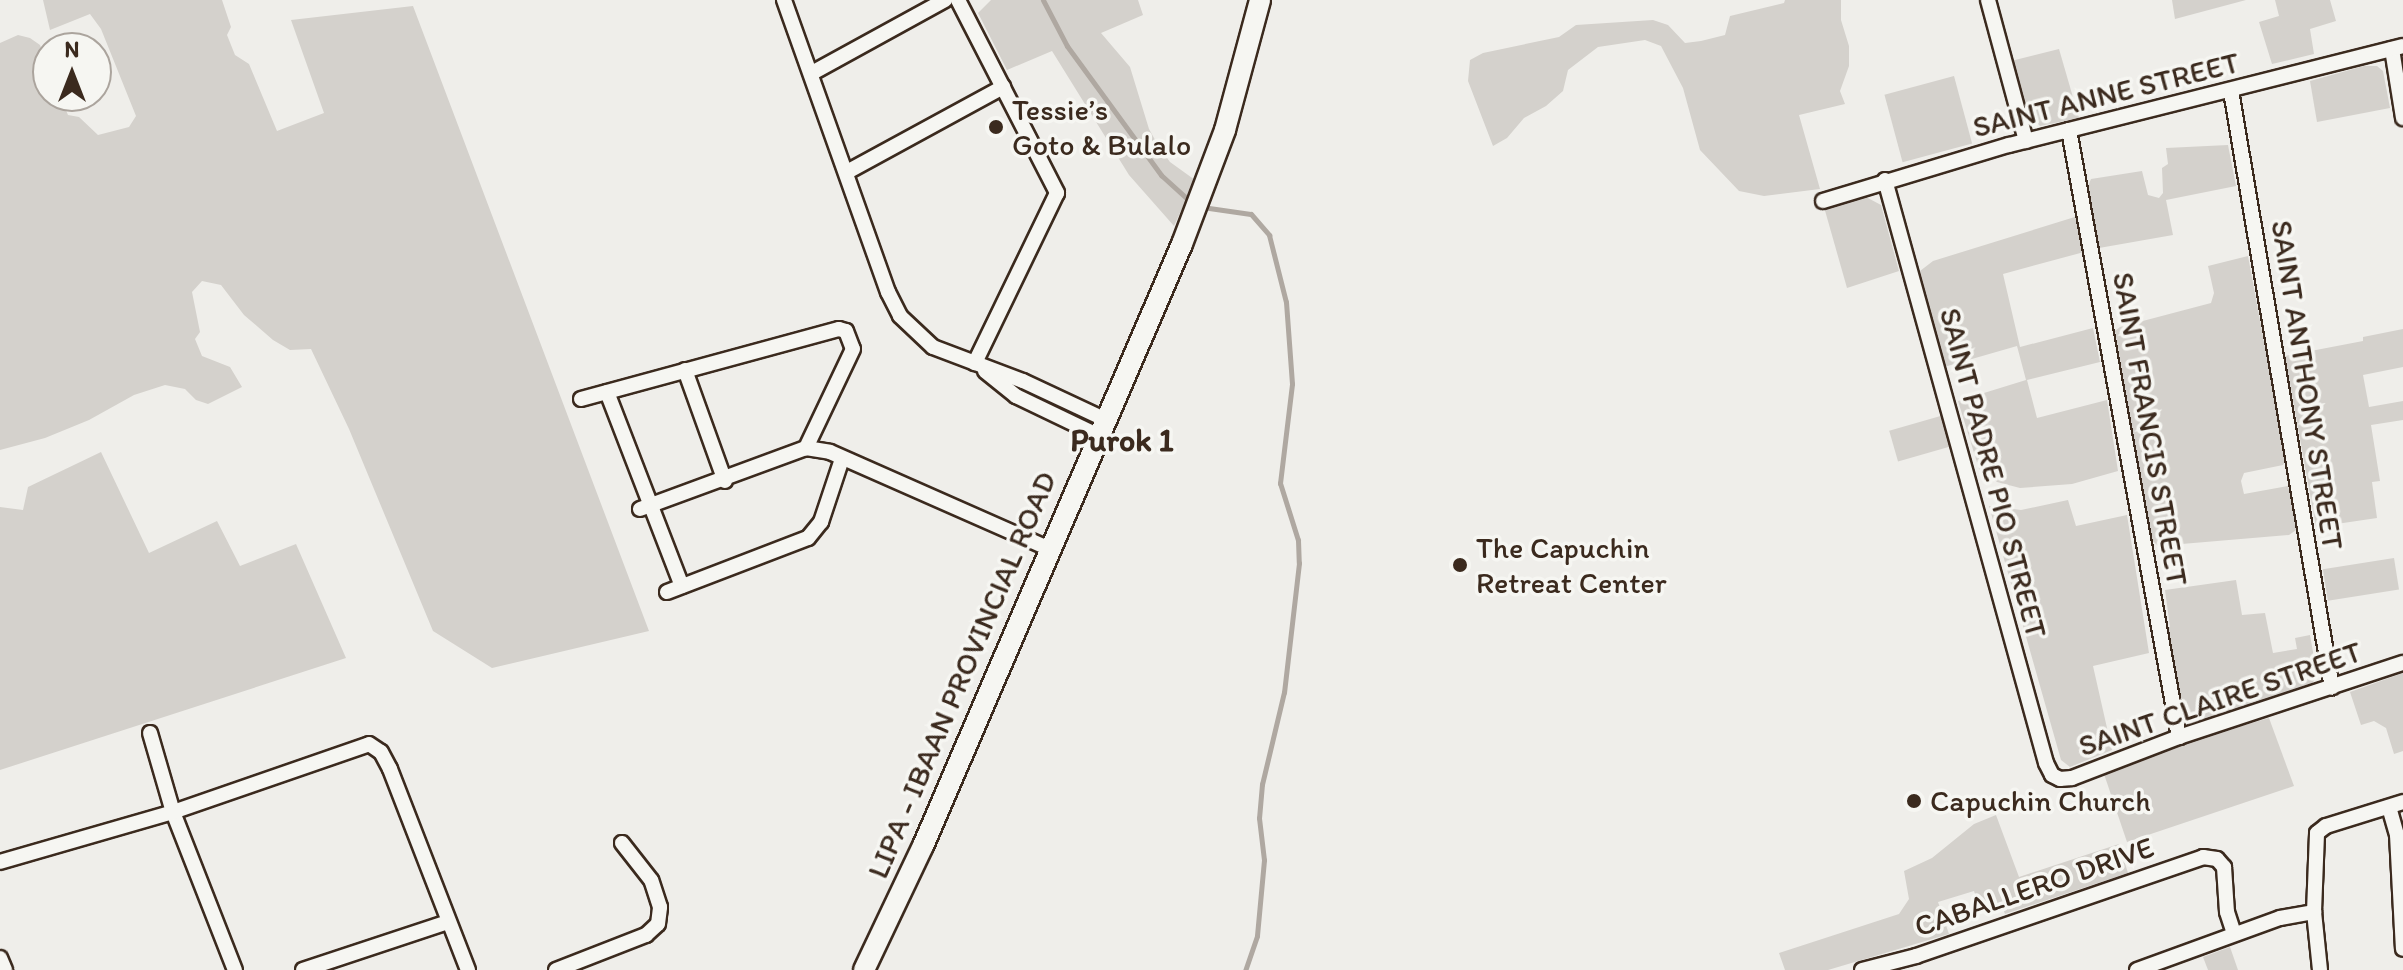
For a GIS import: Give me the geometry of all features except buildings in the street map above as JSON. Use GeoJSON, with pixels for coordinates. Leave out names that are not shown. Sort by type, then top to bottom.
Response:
{"type":"FeatureCollection","features":[{"type":"Feature","properties":{"kind":"main road","name":"LIPA - IBAAN PROVINCIAL ROAD"},"geometry":{"type":"LineString","coordinates":[[864,970],[929,831],[1207,183],[1225,130],[1260,0]]}},
{"type":"Feature","properties":{"kind":"street"},"geometry":{"type":"LineString","coordinates":[[784,0],[888,292],[900,316],[933,347],[975,363],[1016,396],[1100,427]]}},
{"type":"Feature","properties":{"kind":"street"},"geometry":{"type":"LineString","coordinates":[[812,73],[945,0]]}},
{"type":"Feature","properties":{"kind":"street"},"geometry":{"type":"LineString","coordinates":[[958,0],[1057,193],[975,363]]}},
{"type":"Feature","properties":{"kind":"street"},"geometry":{"type":"LineString","coordinates":[[1988,0],[2026,141]]}},
{"type":"Feature","properties":{"kind":"street"},"geometry":{"type":"LineString","coordinates":[[2397,47],[2403,118]]}},
{"type":"Feature","properties":{"kind":"street","name":"SAINT ANNE STREET"},"geometry":{"type":"LineString","coordinates":[[1823,201],[1885,180],[2026,141],[2397,47]]}},
{"type":"Feature","properties":{"kind":"street"},"geometry":{"type":"LineString","coordinates":[[847,172],[1003,87]]}},
{"type":"Feature","properties":{"kind":"street","name":"SAINT ANTHONY STREET"},"geometry":{"type":"LineString","coordinates":[[2231,91],[2332,688]]}},
{"type":"Feature","properties":{"kind":"street","name":"SAINT FRANCIS STREET"},"geometry":{"type":"LineString","coordinates":[[2069,130],[2179,737]]}},
{"type":"Feature","properties":{"kind":"street","name":"SAINT PADRE PIO STREET"},"geometry":{"type":"LineString","coordinates":[[1885,180],[2046,763],[2055,777]]}},
{"type":"Feature","properties":{"kind":"street"},"geometry":{"type":"LineString","coordinates":[[581,399],[839,329],[846,331],[853,349],[806,448]]}},
{"type":"Feature","properties":{"kind":"street"},"geometry":{"type":"LineString","coordinates":[[685,370],[725,481]]}},
{"type":"Feature","properties":{"kind":"street"},"geometry":{"type":"LineString","coordinates":[[607,392],[644,508],[682,586]]}},
{"type":"Feature","properties":{"kind":"street"},"geometry":{"type":"LineString","coordinates":[[644,508],[725,481],[806,448],[830,452],[1050,549]]}},
{"type":"Feature","properties":{"kind":"street"},"geometry":{"type":"LineString","coordinates":[[667,592],[808,538],[821,522],[842,459]]}},
{"type":"Feature","properties":{"kind":"street","name":"SAINT CLAIRE STREET"},"geometry":{"type":"LineString","coordinates":[[2055,777],[2072,778],[2179,737],[2403,663]]}},
{"type":"Feature","properties":{"kind":"street"},"geometry":{"type":"LineString","coordinates":[[150,733],[173,812],[235,970]]}},
{"type":"Feature","properties":{"kind":"street"},"geometry":{"type":"LineString","coordinates":[[0,862],[173,812],[369,744],[381,752],[390,769],[468,970]]}},
{"type":"Feature","properties":{"kind":"street"},"geometry":{"type":"LineString","coordinates":[[2320,970],[2314,912],[2317,833],[2326,826],[2396,804],[2403,949]]}},
{"type":"Feature","properties":{"kind":"street"},"geometry":{"type":"LineString","coordinates":[[563,969],[646,935],[658,924],[659,900],[651,880],[622,843]]}},
{"type":"Feature","properties":{"kind":"street","name":"CABALLERO DRIVE"},"geometry":{"type":"LineString","coordinates":[[1862,970],[1918,963],[2203,857],[2221,861],[2234,934]]}},
{"type":"Feature","properties":{"kind":"street"},"geometry":{"type":"LineString","coordinates":[[2137,970],[2280,918],[2314,912]]}},
{"type":"Feature","properties":{"kind":"street"},"geometry":{"type":"LineString","coordinates":[[303,970],[448,922]]}},
{"type":"Feature","properties":{"kind":"street"},"geometry":{"type":"LineString","coordinates":[[0,958],[5,970]]}},
{"type":"Feature","properties":{"kind":"shaded area"},"geometry":{"type":"Polygon","coordinates":[[[43,0],[222,0],[231,27],[227,35],[235,55],[249,64],[277,131],[324,113],[291,20],[413,6],[649,631],[492,668],[433,631],[349,429],[311,349],[290,350],[273,340],[244,315],[221,285],[202,281],[192,292],[200,332],[195,339],[202,356],[230,367],[242,387],[208,404],[196,400],[185,389],[165,385],[134,395],[89,420],[45,438],[0,450],[0,43],[18,35],[32,39],[32,112],[67,112],[79,117],[98,135],[129,127],[136,116],[112,56],[112,32],[102,32],[90,14],[50,30],[43,0]]]}},
{"type":"Feature","properties":{"kind":"shaded area"},"geometry":{"type":"Polygon","coordinates":[[[991,0],[1138,0],[1143,15],[1101,33],[1130,67],[1149,129],[1159,147],[1170,162],[1195,180],[1174,226],[1129,175],[1052,51],[1007,70],[978,13],[991,0]]]}},
{"type":"Feature","properties":{"kind":"shaded area"},"geometry":{"type":"Polygon","coordinates":[[[1785,0],[1841,0],[1841,20],[1849,46],[1849,66],[1840,91],[1845,104],[1799,115],[1820,189],[1764,196],[1739,191],[1700,150],[1683,88],[1661,46],[1645,40],[1598,47],[1568,70],[1563,91],[1546,106],[1524,118],[1507,138],[1493,146],[1468,81],[1470,60],[1483,53],[1559,37],[1576,25],[1653,20],[1668,25],[1685,43],[1725,35],[1730,16],[1784,3],[1785,0]]]}},
{"type":"Feature","properties":{"kind":"shaded area"},"geometry":{"type":"Polygon","coordinates":[[[2172,0],[2246,0],[2175,19],[2172,0]]]}},
{"type":"Feature","properties":{"kind":"shaded area"},"geometry":{"type":"Polygon","coordinates":[[[2275,0],[2330,0],[2336,21],[2310,29],[2314,54],[2272,64],[2259,22],[2279,16],[2275,0]]]}},
{"type":"Feature","properties":{"kind":"shaded area"},"geometry":{"type":"Polygon","coordinates":[[[2059,49],[2079,118],[2040,126],[2025,110],[2011,61],[2059,49]]]}},
{"type":"Feature","properties":{"kind":"shaded area"},"geometry":{"type":"Polygon","coordinates":[[[2364,66],[2377,66],[2383,71],[2390,108],[2317,122],[2310,81],[2364,66]]]}},
{"type":"Feature","properties":{"kind":"shaded area"},"geometry":{"type":"Polygon","coordinates":[[[1954,76],[1972,144],[1903,162],[1884,95],[1954,76]]]}},
{"type":"Feature","properties":{"kind":"shaded area"},"geometry":{"type":"Polygon","coordinates":[[[2228,145],[2236,186],[2166,200],[2173,235],[2099,248],[2088,186],[2091,179],[2142,171],[2148,195],[2159,198],[2163,193],[2162,168],[2168,164],[2166,148],[2228,145]]]}},
{"type":"Feature","properties":{"kind":"shaded area"},"geometry":{"type":"Polygon","coordinates":[[[1866,197],[1881,205],[1899,271],[1847,288],[1824,207],[1866,197]]]}},
{"type":"Feature","properties":{"kind":"shaded area"},"geometry":{"type":"Polygon","coordinates":[[[2078,216],[2084,252],[2003,274],[2020,347],[2093,328],[2100,362],[2027,380],[2037,418],[2107,400],[2118,471],[2072,484],[2020,488],[1997,482],[1979,469],[1958,401],[2026,380],[2017,346],[1944,367],[1920,271],[1933,261],[2078,216]]]}},
{"type":"Feature","properties":{"kind":"shaded area"},"geometry":{"type":"Polygon","coordinates":[[[2248,256],[2286,460],[2283,465],[2244,473],[2241,481],[2244,494],[2288,486],[2299,528],[2289,535],[2158,546],[2152,540],[2115,331],[2120,327],[2211,303],[2214,293],[2208,266],[2248,256]]]}},
{"type":"Feature","properties":{"kind":"shaded area"},"geometry":{"type":"Polygon","coordinates":[[[2403,329],[2403,367],[2363,375],[2369,407],[2403,401],[2403,420],[2371,425],[2380,481],[2372,482],[2377,518],[2316,527],[2285,356],[2363,341],[2363,337],[2403,329]]]}},
{"type":"Feature","properties":{"kind":"shaded area"},"geometry":{"type":"Polygon","coordinates":[[[1944,415],[1953,446],[1898,461],[1889,431],[1944,415]]]}},
{"type":"Feature","properties":{"kind":"shaded area"},"geometry":{"type":"Polygon","coordinates":[[[101,452],[149,553],[217,521],[240,566],[296,544],[346,658],[0,770],[0,507],[23,510],[28,487],[101,452]]]}},
{"type":"Feature","properties":{"kind":"shaded area"},"geometry":{"type":"Polygon","coordinates":[[[2068,500],[2076,526],[2127,515],[2149,653],[2093,666],[2112,750],[2070,767],[2061,760],[1989,506],[2021,510],[2068,500]]]}},
{"type":"Feature","properties":{"kind":"shaded area"},"geometry":{"type":"Polygon","coordinates":[[[2394,558],[2399,590],[2328,601],[2323,569],[2394,558]]]}},
{"type":"Feature","properties":{"kind":"shaded area"},"geometry":{"type":"Polygon","coordinates":[[[2236,580],[2242,615],[2265,613],[2273,653],[2297,649],[2295,638],[2310,635],[2317,675],[2312,684],[2190,726],[2182,720],[2165,628],[2170,627],[2165,590],[2236,580]]]}},
{"type":"Feature","properties":{"kind":"shaded area"},"geometry":{"type":"Polygon","coordinates":[[[2403,673],[2403,751],[2394,754],[2386,728],[2374,721],[2361,725],[2350,692],[2403,673]]]}},
{"type":"Feature","properties":{"kind":"shaded area"},"geometry":{"type":"Polygon","coordinates":[[[2269,718],[2294,786],[2127,842],[2104,774],[2182,743],[2269,718]]]}},
{"type":"Feature","properties":{"kind":"shaded area"},"geometry":{"type":"Polygon","coordinates":[[[1996,815],[2019,877],[2119,844],[2128,873],[2005,914],[2002,906],[1979,906],[1974,891],[1938,902],[1949,934],[1828,970],[1785,970],[1779,953],[1899,914],[1909,899],[1904,871],[1932,858],[1974,824],[1996,815]]]}},
{"type":"Feature","properties":{"kind":"shaded area"},"geometry":{"type":"Polygon","coordinates":[[[2230,947],[2238,970],[2208,970],[2203,957],[2230,947]]]}},
{"type":"Feature","properties":{"kind":"waterway"},"geometry":{"type":"LineString","coordinates":[[1043,0],[1067,46],[1161,175],[1193,204]]}},
{"type":"Feature","properties":{"kind":"waterway"},"geometry":{"type":"LineString","coordinates":[[1202,207],[1251,214],[1269,235],[1286,302],[1292,384],[1280,483],[1298,540],[1299,563],[1284,692],[1262,784],[1259,818],[1264,860],[1257,936],[1245,970]]}},
{"type":"Feature","properties":{"kind":"place","name":"Tessie’s Goto & Bulalo"},"geometry":{"type":"Point","coordinates":[996,127]}},
{"type":"Feature","properties":{"kind":"place","name":"The Capuchin Retreat Center"},"geometry":{"type":"Point","coordinates":[1460,565]}},
{"type":"Feature","properties":{"kind":"place","name":"Capuchin Church"},"geometry":{"type":"Point","coordinates":[1914,801]}},
{"type":"Feature","properties":{"kind":"district","name":"Purok 1"},"geometry":{"type":"Point","coordinates":[1122,440]}}]}
